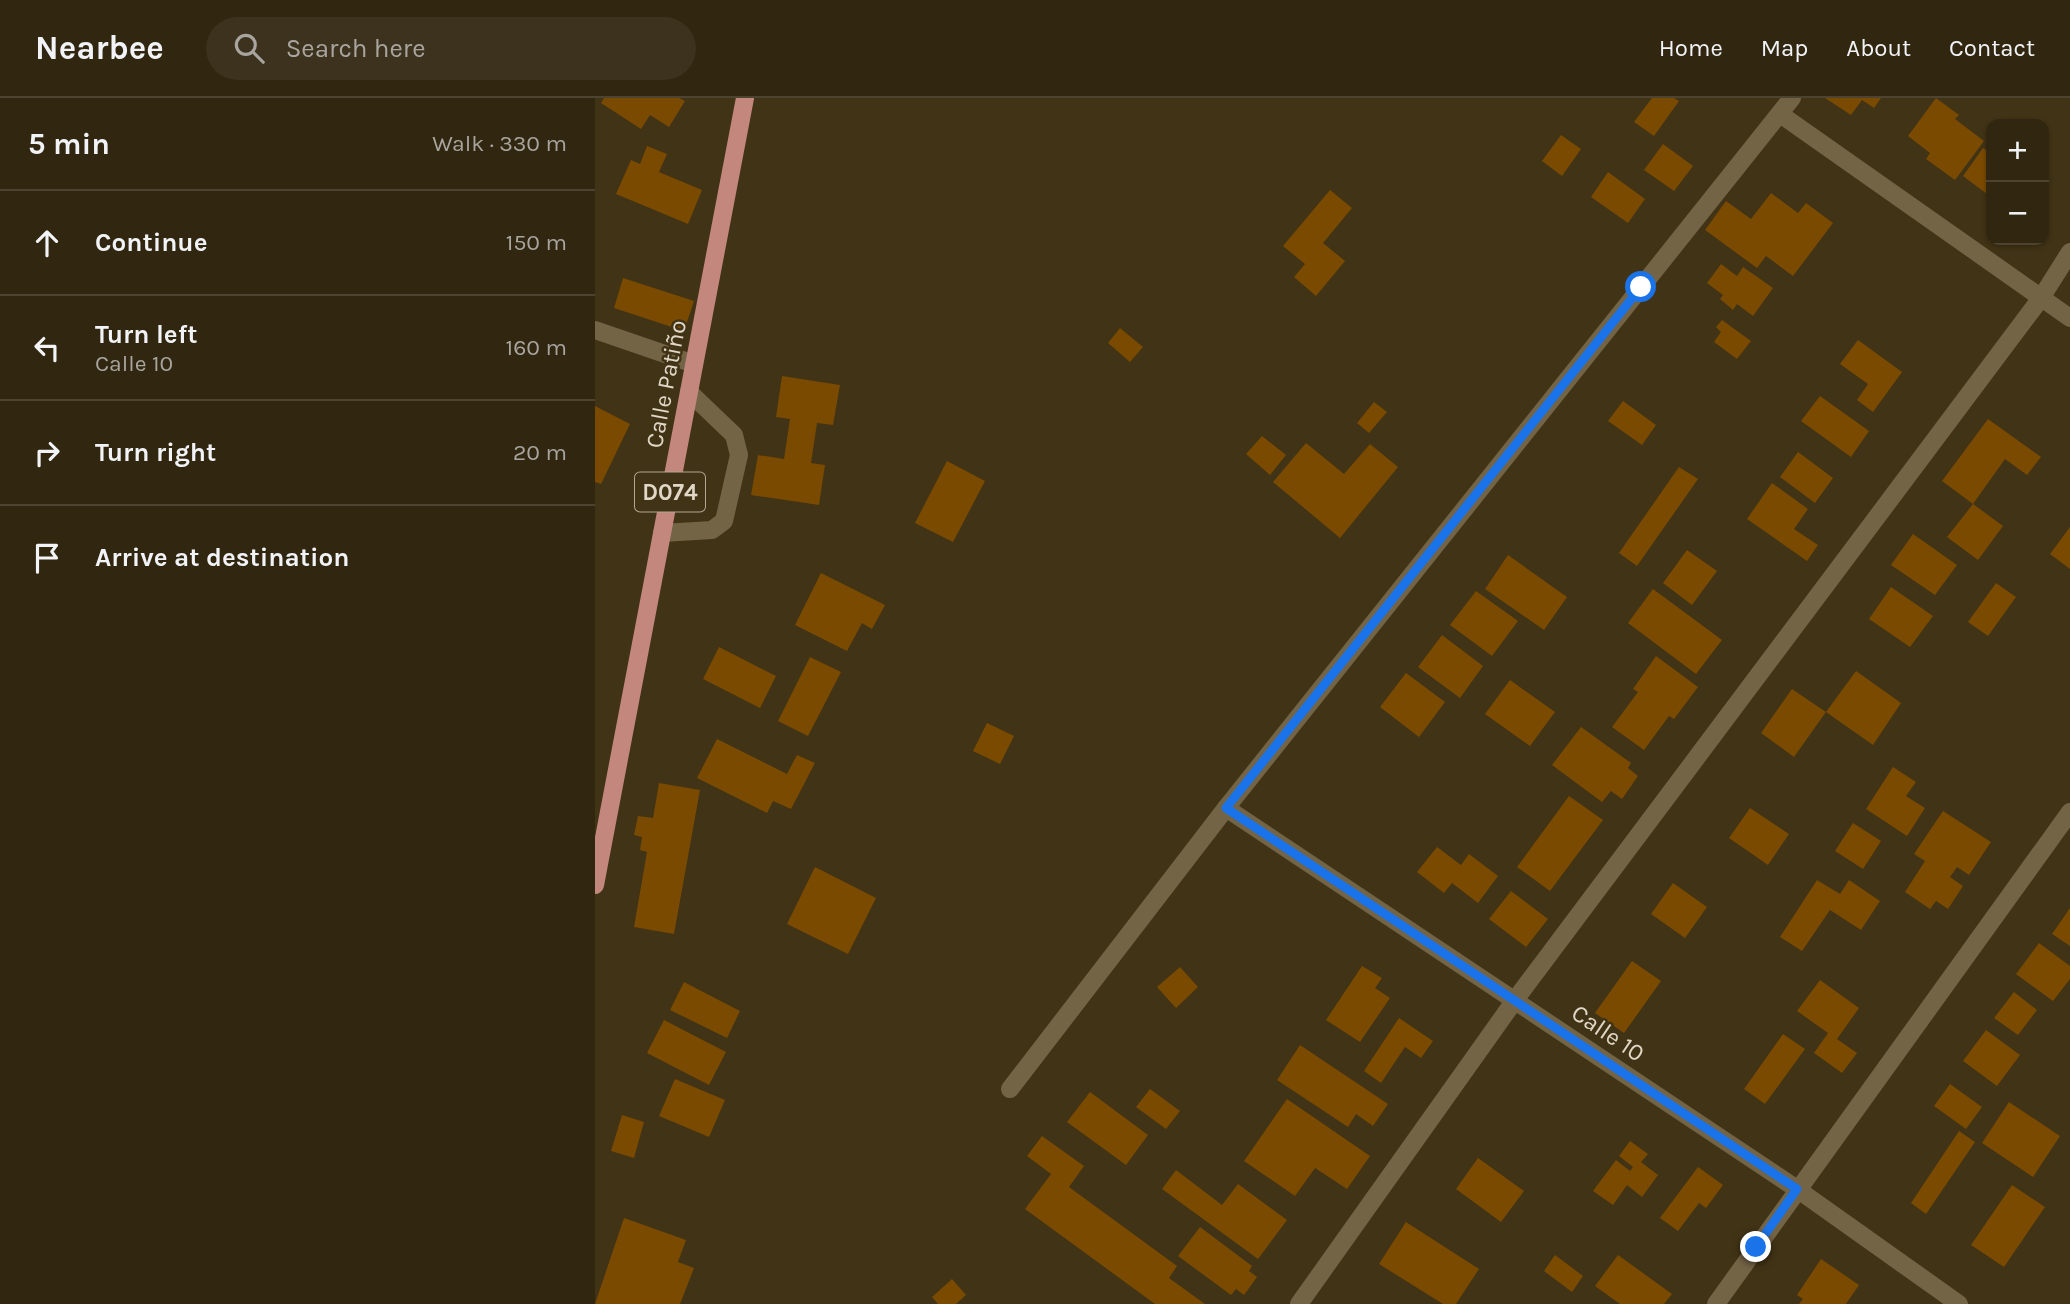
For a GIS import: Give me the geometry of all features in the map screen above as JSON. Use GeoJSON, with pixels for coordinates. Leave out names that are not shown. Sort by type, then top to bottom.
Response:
{"type":"FeatureCollection","features":[{"type":"Feature","properties":{"kind":"main road","name":"Calle Patiño"},"geometry":{"type":"LineString","coordinates":[[595,885],[745,98]]}},
{"type":"Feature","properties":{"kind":"street"},"geometry":{"type":"LineString","coordinates":[[1010,1089],[1226,808],[1792,98]]}},
{"type":"Feature","properties":{"kind":"street"},"geometry":{"type":"LineString","coordinates":[[1780,114],[2070,318]]}},
{"type":"Feature","properties":{"kind":"street"},"geometry":{"type":"LineString","coordinates":[[1299,1304],[1515,1000],[2041,298],[2070,252]]}},
{"type":"Feature","properties":{"kind":"street"},"geometry":{"type":"LineString","coordinates":[[595,330],[694,364]]}},
{"type":"Feature","properties":{"kind":"street"},"geometry":{"type":"LineString","coordinates":[[662,533],[712,530],[724,521],[739,455],[734,435],[689,392]]}},
{"type":"Feature","properties":{"kind":"street","name":"Calle 10"},"geometry":{"type":"LineString","coordinates":[[1226,808],[1797,1189],[1959,1304]]}},
{"type":"Feature","properties":{"kind":"street"},"geometry":{"type":"LineString","coordinates":[[1716,1304],[2070,813]]}},
{"type":"Feature","properties":{"kind":"building"},"geometry":{"type":"Polygon","coordinates":[[[604,98],[679,98],[685,101],[669,127],[650,115],[641,129],[601,103],[604,98]]]}},
{"type":"Feature","properties":{"kind":"building"},"geometry":{"type":"Polygon","coordinates":[[[1652,98],[1674,98],[1679,101],[1654,136],[1634,122],[1652,98]]]}},
{"type":"Feature","properties":{"kind":"building"},"geometry":{"type":"Polygon","coordinates":[[[1825,98],[1881,98],[1874,108],[1862,100],[1851,115],[1825,98]]]}},
{"type":"Feature","properties":{"kind":"building"},"geometry":{"type":"Polygon","coordinates":[[[1936,98],[1959,115],[1955,119],[1984,141],[1955,180],[1926,159],[1930,153],[1908,136],[1936,98]]]}},
{"type":"Feature","properties":{"kind":"building"},"geometry":{"type":"Polygon","coordinates":[[[1561,135],[1581,149],[1562,176],[1542,161],[1561,135]]]}},
{"type":"Feature","properties":{"kind":"building"},"geometry":{"type":"Polygon","coordinates":[[[1663,144],[1693,166],[1674,191],[1644,170],[1663,144]]]}},
{"type":"Feature","properties":{"kind":"building"},"geometry":{"type":"Polygon","coordinates":[[[647,146],[667,154],[659,172],[702,190],[688,224],[616,194],[631,160],[640,164],[647,146]]]}},
{"type":"Feature","properties":{"kind":"building"},"geometry":{"type":"Polygon","coordinates":[[[1983,148],[1986,150],[1986,193],[1963,176],[1983,148]]]}},
{"type":"Feature","properties":{"kind":"building"},"geometry":{"type":"Polygon","coordinates":[[[1608,172],[1645,199],[1628,223],[1591,197],[1608,172]]]}},
{"type":"Feature","properties":{"kind":"building"},"geometry":{"type":"Polygon","coordinates":[[[1330,190],[1352,208],[1323,243],[1345,261],[1316,296],[1294,277],[1305,264],[1283,246],[1330,190]]]}},
{"type":"Feature","properties":{"kind":"building"},"geometry":{"type":"Polygon","coordinates":[[[1771,193],[1798,213],[1806,203],[1833,223],[1793,276],[1766,256],[1757,268],[1705,230],[1726,201],[1751,219],[1771,193]]]}},
{"type":"Feature","properties":{"kind":"building"},"geometry":{"type":"Polygon","coordinates":[[[1721,264],[1737,276],[1743,267],[1773,288],[1753,316],[1737,304],[1733,310],[1720,299],[1723,295],[1707,283],[1721,264]]]}},
{"type":"Feature","properties":{"kind":"building"},"geometry":{"type":"Polygon","coordinates":[[[623,278],[694,301],[684,331],[614,308],[623,278]]]}},
{"type":"Feature","properties":{"kind":"building"},"geometry":{"type":"Polygon","coordinates":[[[1722,320],[1751,341],[1737,359],[1714,342],[1721,332],[1716,327],[1722,320]]]}},
{"type":"Feature","properties":{"kind":"building"},"geometry":{"type":"Polygon","coordinates":[[[1120,328],[1143,347],[1130,362],[1108,343],[1120,328]]]}},
{"type":"Feature","properties":{"kind":"building"},"geometry":{"type":"Polygon","coordinates":[[[1858,340],[1902,372],[1873,412],[1857,400],[1868,384],[1840,364],[1858,340]]]}},
{"type":"Feature","properties":{"kind":"building"},"geometry":{"type":"Polygon","coordinates":[[[782,376],[840,385],[833,425],[817,423],[811,463],[825,465],[819,505],[751,495],[758,455],[784,459],[790,419],[776,417],[782,376]]]}},
{"type":"Feature","properties":{"kind":"building"},"geometry":{"type":"Polygon","coordinates":[[[1820,396],[1869,431],[1851,457],[1801,421],[1820,396]]]}},
{"type":"Feature","properties":{"kind":"building"},"geometry":{"type":"Polygon","coordinates":[[[1623,401],[1656,425],[1642,445],[1608,421],[1623,401]]]}},
{"type":"Feature","properties":{"kind":"building"},"geometry":{"type":"Polygon","coordinates":[[[1374,402],[1387,412],[1369,433],[1357,423],[1374,402]]]}},
{"type":"Feature","properties":{"kind":"building"},"geometry":{"type":"Polygon","coordinates":[[[595,406],[630,424],[601,484],[595,482],[595,406]]]}},
{"type":"Feature","properties":{"kind":"building"},"geometry":{"type":"Polygon","coordinates":[[[1988,419],[2041,457],[2027,475],[2005,459],[1973,504],[1942,481],[1988,419]]]}},
{"type":"Feature","properties":{"kind":"building"},"geometry":{"type":"Polygon","coordinates":[[[1262,436],[1286,455],[1270,475],[1246,454],[1262,436]]]}},
{"type":"Feature","properties":{"kind":"building"},"geometry":{"type":"Polygon","coordinates":[[[1306,443],[1344,474],[1370,444],[1398,467],[1340,538],[1273,482],[1306,443]]]}},
{"type":"Feature","properties":{"kind":"building"},"geometry":{"type":"Polygon","coordinates":[[[1798,452],[1833,478],[1815,503],[1780,477],[1798,452]]]}},
{"type":"Feature","properties":{"kind":"building"},"geometry":{"type":"Polygon","coordinates":[[[947,461],[985,481],[953,542],[915,523],[947,461]]]}},
{"type":"Feature","properties":{"kind":"building"},"geometry":{"type":"Polygon","coordinates":[[[1679,467],[1698,479],[1637,566],[1619,553],[1679,467]]]}},
{"type":"Feature","properties":{"kind":"building"},"geometry":{"type":"Polygon","coordinates":[[[1772,483],[1808,509],[1794,529],[1818,545],[1807,561],[1747,519],[1772,483]]]}},
{"type":"Feature","properties":{"kind":"building"},"geometry":{"type":"Polygon","coordinates":[[[1973,504],[2003,526],[1978,560],[1947,537],[1973,504]]]}},
{"type":"Feature","properties":{"kind":"building"},"geometry":{"type":"Polygon","coordinates":[[[2070,527],[2070,569],[2050,554],[2070,527]]]}},
{"type":"Feature","properties":{"kind":"building"},"geometry":{"type":"Polygon","coordinates":[[[1913,534],[1957,565],[1935,595],[1891,565],[1913,534]]]}},
{"type":"Feature","properties":{"kind":"building"},"geometry":{"type":"Polygon","coordinates":[[[1687,550],[1717,571],[1692,605],[1663,583],[1687,550]]]}},
{"type":"Feature","properties":{"kind":"building"},"geometry":{"type":"Polygon","coordinates":[[[1508,555],[1567,597],[1544,630],[1485,589],[1508,555]]]}},
{"type":"Feature","properties":{"kind":"building"},"geometry":{"type":"Polygon","coordinates":[[[821,573],[885,605],[872,629],[862,623],[847,651],[795,625],[821,573]]]}},
{"type":"Feature","properties":{"kind":"building"},"geometry":{"type":"Polygon","coordinates":[[[1996,583],[2016,597],[1988,636],[1968,622],[1996,583]]]}},
{"type":"Feature","properties":{"kind":"building"},"geometry":{"type":"Polygon","coordinates":[[[1891,587],[1933,616],[1910,647],[1869,619],[1891,587]]]}},
{"type":"Feature","properties":{"kind":"building"},"geometry":{"type":"Polygon","coordinates":[[[1653,589],[1722,640],[1696,674],[1628,623],[1653,589]]]}},
{"type":"Feature","properties":{"kind":"building"},"geometry":{"type":"Polygon","coordinates":[[[1476,591],[1518,621],[1492,656],[1450,625],[1476,591]]]}},
{"type":"Feature","properties":{"kind":"building"},"geometry":{"type":"Polygon","coordinates":[[[1442,635],[1483,666],[1460,698],[1418,667],[1442,635]]]}},
{"type":"Feature","properties":{"kind":"building"},"geometry":{"type":"Polygon","coordinates":[[[719,647],[776,676],[760,708],[703,679],[719,647]]]}},
{"type":"Feature","properties":{"kind":"building"},"geometry":{"type":"Polygon","coordinates":[[[1656,656],[1698,687],[1674,719],[1669,716],[1644,750],[1612,727],[1638,692],[1633,689],[1656,656]]]}},
{"type":"Feature","properties":{"kind":"building"},"geometry":{"type":"Polygon","coordinates":[[[810,657],[841,672],[808,736],[778,721],[810,657]]]}},
{"type":"Feature","properties":{"kind":"building"},"geometry":{"type":"Polygon","coordinates":[[[1856,671],[1901,703],[1873,745],[1826,712],[1856,671]]]}},
{"type":"Feature","properties":{"kind":"building"},"geometry":{"type":"Polygon","coordinates":[[[1406,673],[1445,702],[1419,737],[1380,707],[1406,673]]]}},
{"type":"Feature","properties":{"kind":"building"},"geometry":{"type":"Polygon","coordinates":[[[1510,680],[1555,712],[1530,746],[1485,714],[1510,680]]]}},
{"type":"Feature","properties":{"kind":"building"},"geometry":{"type":"Polygon","coordinates":[[[1792,689],[1826,712],[1794,757],[1761,733],[1792,689]]]}},
{"type":"Feature","properties":{"kind":"building"},"geometry":{"type":"Polygon","coordinates":[[[987,723],[1014,736],[1000,764],[973,751],[987,723]]]}},
{"type":"Feature","properties":{"kind":"building"},"geometry":{"type":"Polygon","coordinates":[[[1581,727],[1631,763],[1628,768],[1638,776],[1622,799],[1611,791],[1602,802],[1552,765],[1581,727]]]}},
{"type":"Feature","properties":{"kind":"building"},"geometry":{"type":"Polygon","coordinates":[[[717,739],[787,774],[797,755],[815,763],[791,809],[773,801],[767,813],[697,778],[717,739]]]}},
{"type":"Feature","properties":{"kind":"building"},"geometry":{"type":"Polygon","coordinates":[[[1893,767],[1916,782],[1906,796],[1925,808],[1907,836],[1866,809],[1893,767]]]}},
{"type":"Feature","properties":{"kind":"building"},"geometry":{"type":"Polygon","coordinates":[[[659,783],[700,790],[674,934],[634,927],[647,852],[640,850],[642,837],[634,835],[638,816],[653,818],[659,783]]]}},
{"type":"Feature","properties":{"kind":"building"},"geometry":{"type":"Polygon","coordinates":[[[1569,796],[1603,820],[1550,891],[1517,867],[1569,796]]]}},
{"type":"Feature","properties":{"kind":"building"},"geometry":{"type":"Polygon","coordinates":[[[1750,808],[1789,834],[1768,865],[1729,838],[1750,808]]]}},
{"type":"Feature","properties":{"kind":"building"},"geometry":{"type":"Polygon","coordinates":[[[1943,811],[1991,842],[1969,875],[1957,867],[1950,877],[1963,886],[1948,909],[1936,901],[1930,909],[1905,892],[1925,861],[1914,854],[1943,811]]]}},
{"type":"Feature","properties":{"kind":"building"},"geometry":{"type":"Polygon","coordinates":[[[1853,823],[1881,841],[1863,869],[1835,851],[1853,823]]]}},
{"type":"Feature","properties":{"kind":"building"},"geometry":{"type":"Polygon","coordinates":[[[1437,847],[1461,865],[1469,854],[1498,876],[1478,903],[1452,883],[1444,893],[1417,872],[1437,847]]]}},
{"type":"Feature","properties":{"kind":"building"},"geometry":{"type":"Polygon","coordinates":[[[815,867],[876,898],[848,954],[787,924],[815,867]]]}},
{"type":"Feature","properties":{"kind":"building"},"geometry":{"type":"Polygon","coordinates":[[[1817,880],[1840,894],[1849,880],[1880,901],[1861,930],[1830,910],[1802,951],[1780,937],[1817,880]]]}},
{"type":"Feature","properties":{"kind":"building"},"geometry":{"type":"Polygon","coordinates":[[[1673,883],[1707,907],[1685,938],[1651,914],[1673,883]]]}},
{"type":"Feature","properties":{"kind":"building"},"geometry":{"type":"Polygon","coordinates":[[[1511,891],[1548,919],[1526,947],[1489,919],[1511,891]]]}},
{"type":"Feature","properties":{"kind":"building"},"geometry":{"type":"Polygon","coordinates":[[[2070,908],[2070,946],[2052,934],[2070,908]]]}},
{"type":"Feature","properties":{"kind":"building"},"geometry":{"type":"Polygon","coordinates":[[[2039,943],[2070,966],[2070,979],[2053,1001],[2016,974],[2039,943]]]}},
{"type":"Feature","properties":{"kind":"building"},"geometry":{"type":"Polygon","coordinates":[[[1632,961],[1661,981],[1624,1033],[1595,1013],[1632,961]]]}},
{"type":"Feature","properties":{"kind":"building"},"geometry":{"type":"Polygon","coordinates":[[[1362,966],[1382,978],[1375,988],[1390,998],[1360,1042],[1326,1020],[1362,966]]]}},
{"type":"Feature","properties":{"kind":"building"},"geometry":{"type":"Polygon","coordinates":[[[1180,967],[1198,987],[1176,1008],[1157,987],[1180,967]]]}},
{"type":"Feature","properties":{"kind":"building"},"geometry":{"type":"Polygon","coordinates":[[[1820,980],[1859,1008],[1837,1039],[1857,1053],[1842,1073],[1814,1053],[1828,1033],[1797,1011],[1820,980]]]}},
{"type":"Feature","properties":{"kind":"building"},"geometry":{"type":"Polygon","coordinates":[[[684,982],[740,1011],[727,1038],[670,1010],[684,982]]]}},
{"type":"Feature","properties":{"kind":"building"},"geometry":{"type":"Polygon","coordinates":[[[2014,992],[2037,1010],[2018,1035],[1994,1018],[2014,992]]]}},
{"type":"Feature","properties":{"kind":"building"},"geometry":{"type":"Polygon","coordinates":[[[1399,1018],[1433,1041],[1421,1058],[1405,1047],[1381,1083],[1364,1071],[1399,1018]]]}},
{"type":"Feature","properties":{"kind":"building"},"geometry":{"type":"Polygon","coordinates":[[[664,1020],[726,1052],[709,1085],[647,1053],[664,1020]]]}},
{"type":"Feature","properties":{"kind":"building"},"geometry":{"type":"Polygon","coordinates":[[[1986,1030],[2020,1055],[1997,1086],[1963,1061],[1986,1030]]]}},
{"type":"Feature","properties":{"kind":"building"},"geometry":{"type":"Polygon","coordinates":[[[1783,1034],[1805,1049],[1765,1104],[1744,1089],[1783,1034]]]}},
{"type":"Feature","properties":{"kind":"building"},"geometry":{"type":"Polygon","coordinates":[[[1300,1045],[1388,1104],[1373,1126],[1356,1114],[1348,1127],[1277,1080],[1300,1045]]]}},
{"type":"Feature","properties":{"kind":"building"},"geometry":{"type":"Polygon","coordinates":[[[675,1079],[725,1100],[709,1137],[659,1116],[675,1079]]]}},
{"type":"Feature","properties":{"kind":"building"},"geometry":{"type":"Polygon","coordinates":[[[1950,1084],[1982,1107],[1966,1129],[1934,1106],[1950,1084]]]}},
{"type":"Feature","properties":{"kind":"building"},"geometry":{"type":"Polygon","coordinates":[[[1150,1089],[1180,1111],[1166,1129],[1136,1107],[1150,1089]]]}},
{"type":"Feature","properties":{"kind":"building"},"geometry":{"type":"Polygon","coordinates":[[[1090,1092],[1148,1135],[1126,1165],[1067,1122],[1090,1092]]]}},
{"type":"Feature","properties":{"kind":"building"},"geometry":{"type":"Polygon","coordinates":[[[1287,1099],[1370,1156],[1347,1189],[1315,1168],[1295,1196],[1244,1161],[1287,1099]]]}},
{"type":"Feature","properties":{"kind":"building"},"geometry":{"type":"Polygon","coordinates":[[[2009,1102],[2060,1136],[2033,1177],[1982,1143],[2009,1102]]]}},
{"type":"Feature","properties":{"kind":"building"},"geometry":{"type":"Polygon","coordinates":[[[622,1115],[644,1122],[634,1158],[611,1151],[622,1115]]]}},
{"type":"Feature","properties":{"kind":"building"},"geometry":{"type":"Polygon","coordinates":[[[1959,1131],[1975,1142],[1926,1214],[1911,1203],[1959,1131]]]}},
{"type":"Feature","properties":{"kind":"building"},"geometry":{"type":"Polygon","coordinates":[[[1042,1136],[1084,1166],[1069,1187],[1177,1266],[1169,1278],[1205,1304],[1155,1304],[1025,1209],[1051,1174],[1027,1156],[1042,1136]]]}},
{"type":"Feature","properties":{"kind":"building"},"geometry":{"type":"Polygon","coordinates":[[[1630,1141],[1648,1154],[1641,1162],[1658,1175],[1642,1197],[1627,1185],[1613,1205],[1593,1191],[1616,1160],[1630,1171],[1633,1167],[1619,1156],[1630,1141]]]}},
{"type":"Feature","properties":{"kind":"building"},"geometry":{"type":"Polygon","coordinates":[[[1478,1158],[1524,1191],[1501,1222],[1456,1189],[1478,1158]]]}},
{"type":"Feature","properties":{"kind":"building"},"geometry":{"type":"Polygon","coordinates":[[[1698,1167],[1723,1185],[1706,1208],[1699,1203],[1678,1231],[1660,1218],[1698,1167]]]}},
{"type":"Feature","properties":{"kind":"building"},"geometry":{"type":"Polygon","coordinates":[[[1176,1170],[1222,1205],[1238,1184],[1287,1220],[1258,1259],[1162,1189],[1176,1170]]]}},
{"type":"Feature","properties":{"kind":"building"},"geometry":{"type":"Polygon","coordinates":[[[2012,1185],[2045,1207],[2004,1267],[1971,1245],[2012,1185]]]}},
{"type":"Feature","properties":{"kind":"building"},"geometry":{"type":"Polygon","coordinates":[[[624,1218],[686,1240],[678,1262],[694,1268],[680,1304],[595,1304],[624,1218]]]}},
{"type":"Feature","properties":{"kind":"building"},"geometry":{"type":"Polygon","coordinates":[[[1406,1222],[1479,1269],[1456,1304],[1443,1304],[1379,1264],[1406,1222]]]}},
{"type":"Feature","properties":{"kind":"building"},"geometry":{"type":"Polygon","coordinates":[[[1200,1227],[1252,1266],[1249,1271],[1257,1277],[1244,1295],[1236,1289],[1231,1295],[1178,1256],[1200,1227]]]}},
{"type":"Feature","properties":{"kind":"building"},"geometry":{"type":"Polygon","coordinates":[[[1555,1255],[1583,1276],[1572,1292],[1544,1271],[1555,1255]]]}},
{"type":"Feature","properties":{"kind":"building"},"geometry":{"type":"Polygon","coordinates":[[[1618,1255],[1672,1294],[1664,1304],[1620,1304],[1595,1286],[1618,1255]]]}},
{"type":"Feature","properties":{"kind":"building"},"geometry":{"type":"Polygon","coordinates":[[[1821,1259],[1859,1285],[1846,1304],[1799,1304],[1803,1299],[1797,1295],[1821,1259]]]}},
{"type":"Feature","properties":{"kind":"building"},"geometry":{"type":"Polygon","coordinates":[[[952,1279],[966,1295],[956,1304],[938,1304],[932,1297],[952,1279]]]}},
{"type":"Feature","properties":{"kind":"route"},"geometry":{"type":"LineString","coordinates":[[1641,287],[1226,808],[1797,1189],[1756,1247]]}}]}
